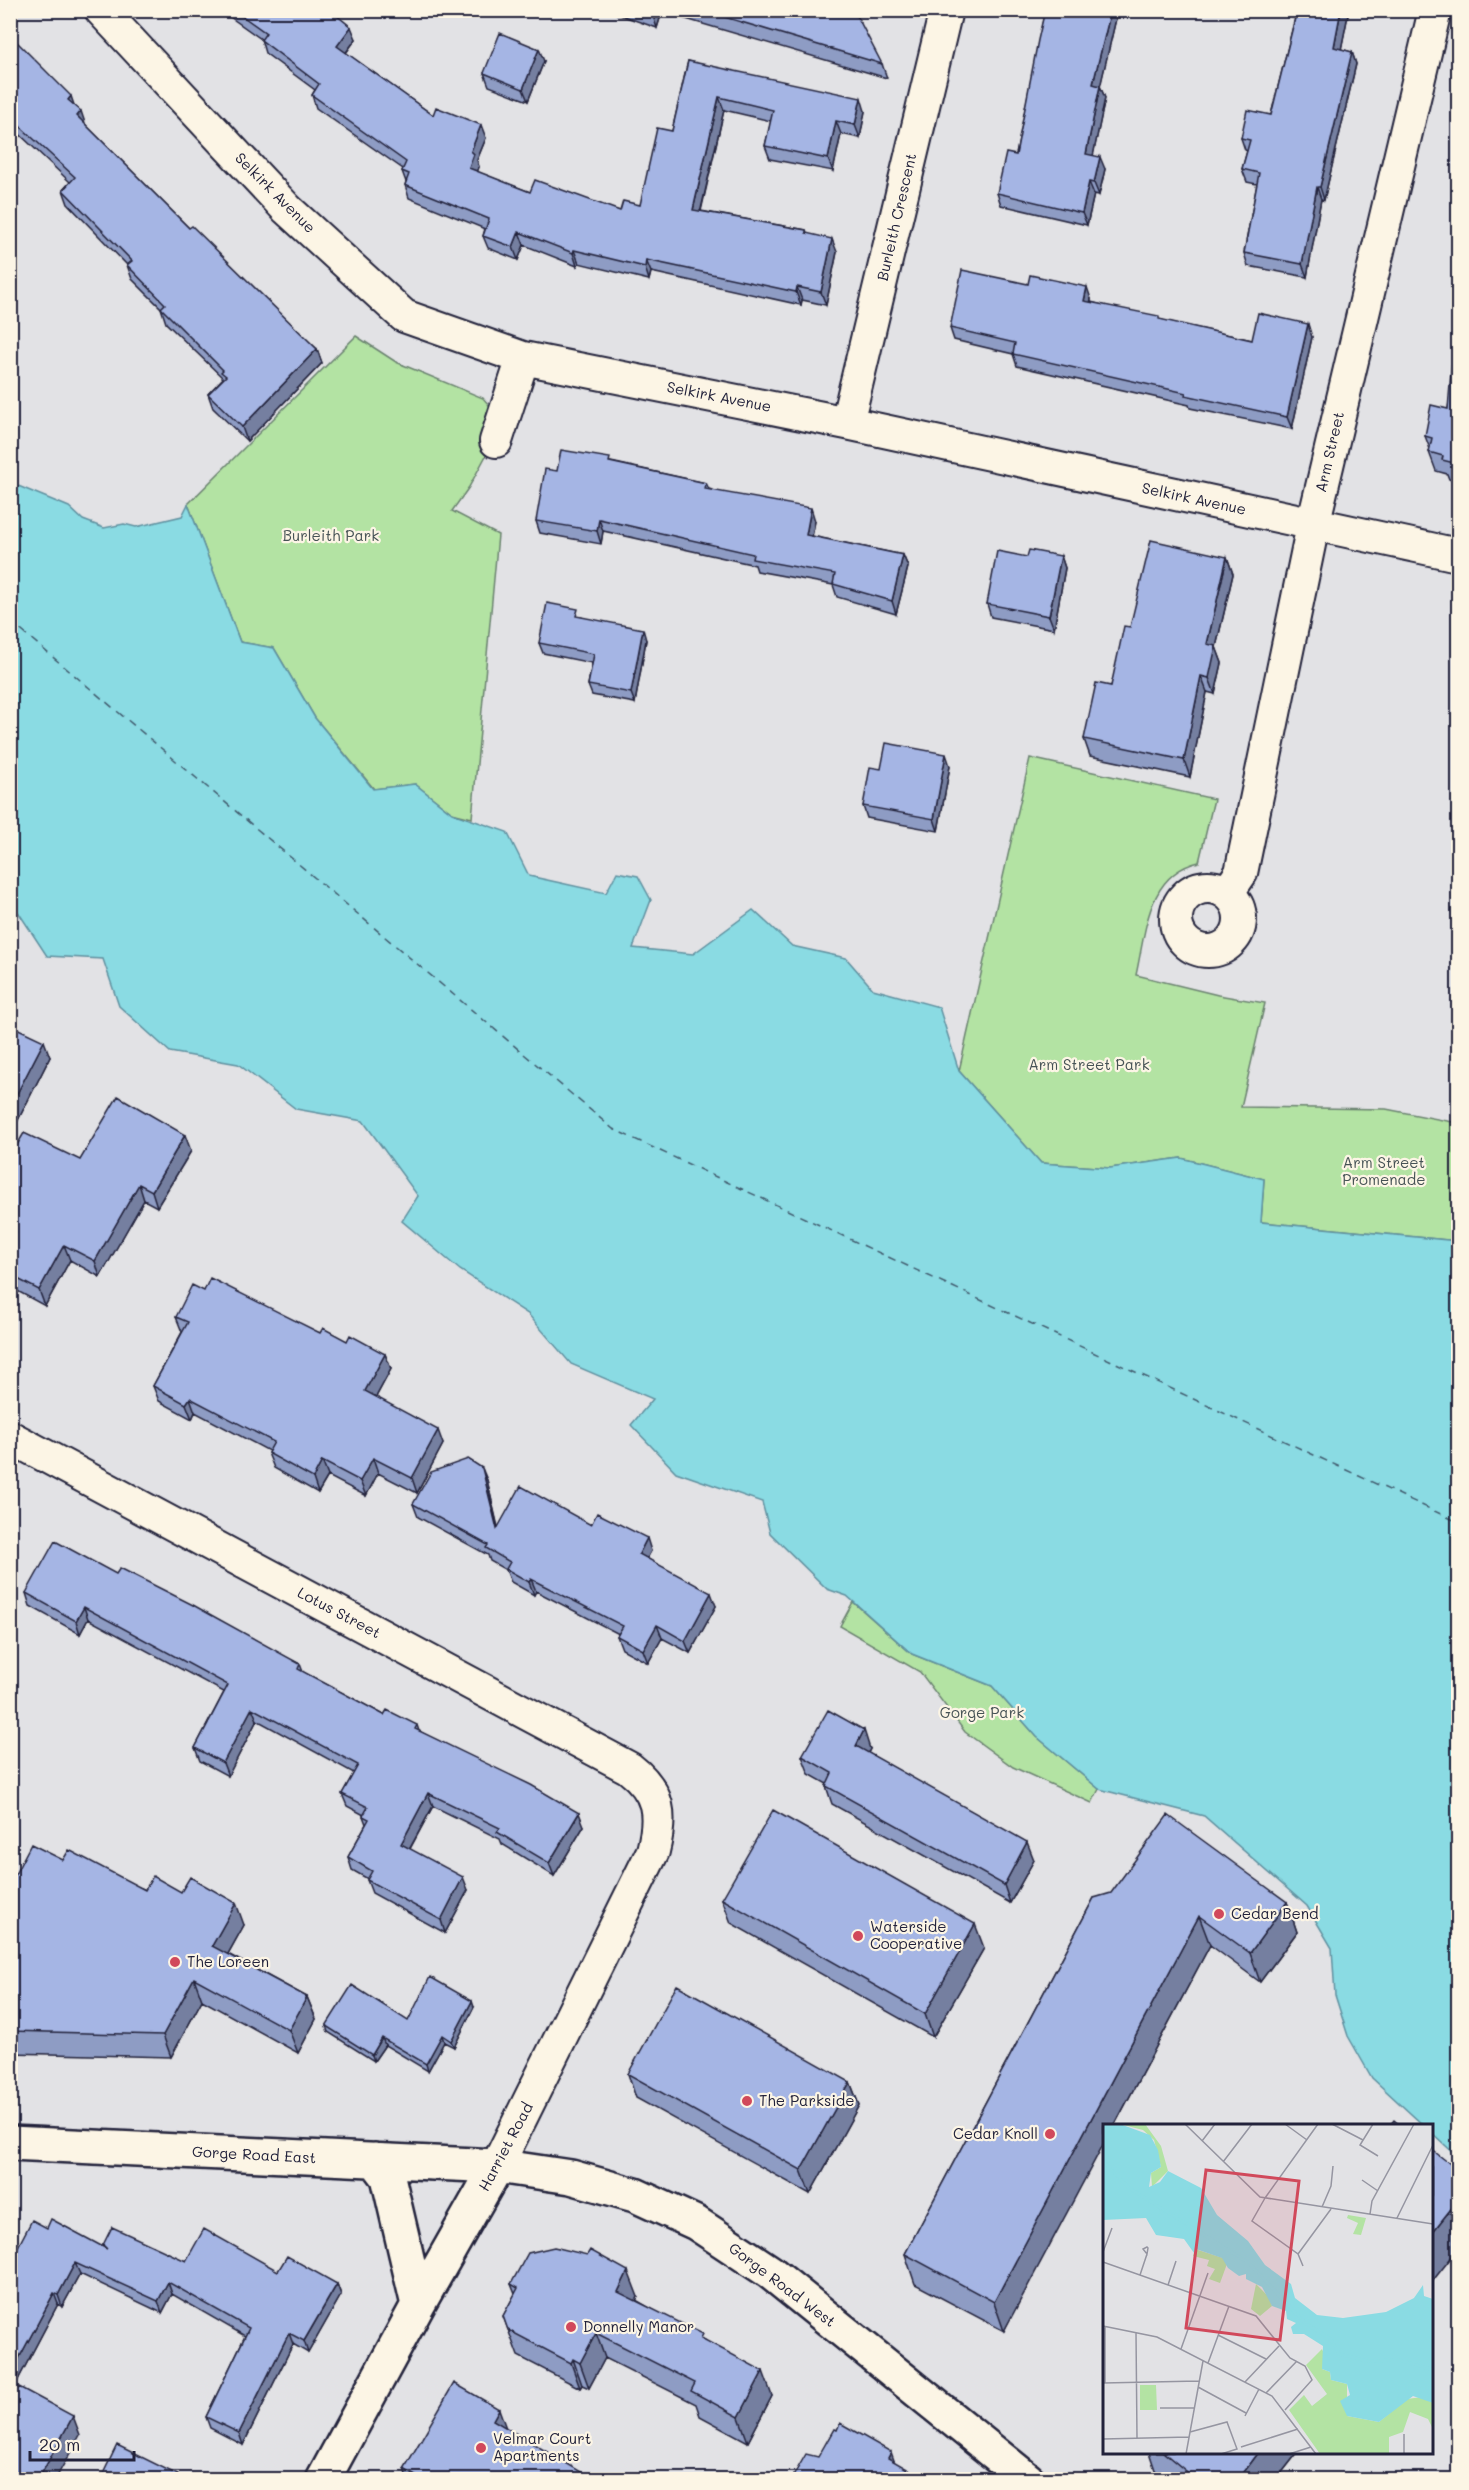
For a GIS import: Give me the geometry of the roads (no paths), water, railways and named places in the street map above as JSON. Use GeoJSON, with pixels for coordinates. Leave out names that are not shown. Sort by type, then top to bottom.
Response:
{"type":"FeatureCollection","features":[{"type":"Feature","properties":{"kind":"main road","name":"Gorge Road East"},"geometry":{"type":"LineString","coordinates":[[10,2143],[497,2166]]}},
{"type":"Feature","properties":{"kind":"main road"},"geometry":{"type":"LineString","coordinates":[[375,2160],[388,2177],[418,2305]]}},
{"type":"Feature","properties":{"kind":"main road","name":"Harriet Road"},"geometry":{"type":"LineString","coordinates":[[322,2480],[497,2166]]}},
{"type":"Feature","properties":{"kind":"main road","name":"Gorge Road West"},"geometry":{"type":"LineString","coordinates":[[497,2166],[571,2177],[635,2195],[696,2223],[770,2272],[1028,2480]]}},
{"type":"Feature","properties":{"kind":"street","name":"Selkirk Avenue"},"geometry":{"type":"LineString","coordinates":[[101,10],[287,208],[404,316],[522,358],[847,423],[1458,555]]}},
{"type":"Feature","properties":{"kind":"street","name":"Burleith Crescent"},"geometry":{"type":"LineString","coordinates":[[847,423],[946,10]]}},
{"type":"Feature","properties":{"kind":"street","name":"Arm Street"},"geometry":{"type":"LineString","coordinates":[[1228,892],[1241,873],[1312,525],[1436,10]]}},
{"type":"Feature","properties":{"kind":"street"},"geometry":{"type":"LineString","coordinates":[[496,441],[522,358]]}},
{"type":"Feature","properties":{"kind":"street","name":"Lotus Street"},"geometry":{"type":"LineString","coordinates":[[10,1437],[629,1768],[646,1781],[655,1802]]}},
{"type":"Feature","properties":{"kind":"street","name":"Harriet Road"},"geometry":{"type":"LineString","coordinates":[[497,2166],[653,1851],[659,1825],[655,1802]]}},
{"type":"Feature","properties":{"kind":"water"},"geometry":{"type":"Polygon","coordinates":[[[11,483],[69,507],[83,520],[104,528],[124,524],[136,527],[182,516],[188,504],[240,642],[274,648],[315,718],[373,789],[415,784],[452,813],[507,832],[529,876],[606,893],[617,872],[638,876],[651,900],[633,948],[693,954],[753,910],[792,946],[846,958],[873,989],[939,1007],[959,1071],[1041,1163],[1110,1168],[1181,1158],[1264,1179],[1261,1222],[1458,1241],[1458,2157],[1433,2134],[1433,2124],[1422,2124],[1372,2078],[1348,2036],[1335,1995],[1332,1948],[1307,1906],[1204,1816],[1099,1789],[1037,1737],[992,1686],[912,1654],[847,1596],[827,1589],[770,1533],[762,1502],[676,1472],[631,1425],[653,1399],[571,1364],[528,1314],[460,1270],[402,1221],[418,1196],[363,1121],[296,1109],[238,1064],[170,1052],[119,1006],[103,959],[47,956],[11,901],[11,483]]]}},
{"type":"Feature","properties":{"kind":"place","name":"Cedar Bend"},"geometry":{"type":"Point","coordinates":[1219,1914]}},
{"type":"Feature","properties":{"kind":"place","name":"Waterside Cooperative"},"geometry":{"type":"Point","coordinates":[858,1936]}},
{"type":"Feature","properties":{"kind":"place","name":"The Loreen"},"geometry":{"type":"Point","coordinates":[175,1962]}},
{"type":"Feature","properties":{"kind":"place","name":"The Parkside"},"geometry":{"type":"Point","coordinates":[747,2101]}},
{"type":"Feature","properties":{"kind":"place","name":"Cedar Knoll"},"geometry":{"type":"Point","coordinates":[1050,2134]}},
{"type":"Feature","properties":{"kind":"place","name":"Donnelly Manor"},"geometry":{"type":"Point","coordinates":[571,2327]}},
{"type":"Feature","properties":{"kind":"place","name":"Velmar Court Apartments"},"geometry":{"type":"Point","coordinates":[481,2448]}},
{"type":"Feature","properties":{"kind":"park label","name":"Burleith Park"},"geometry":{"type":"Point","coordinates":[331,536]}},
{"type":"Feature","properties":{"kind":"park label","name":"Arm Street Park"},"geometry":{"type":"Point","coordinates":[1089,1065]}},
{"type":"Feature","properties":{"kind":"park label","name":"Arm Street Promenade"},"geometry":{"type":"Point","coordinates":[1384,1172]}},
{"type":"Feature","properties":{"kind":"park label","name":"Gorge Park"},"geometry":{"type":"Point","coordinates":[982,1713]}}]}
